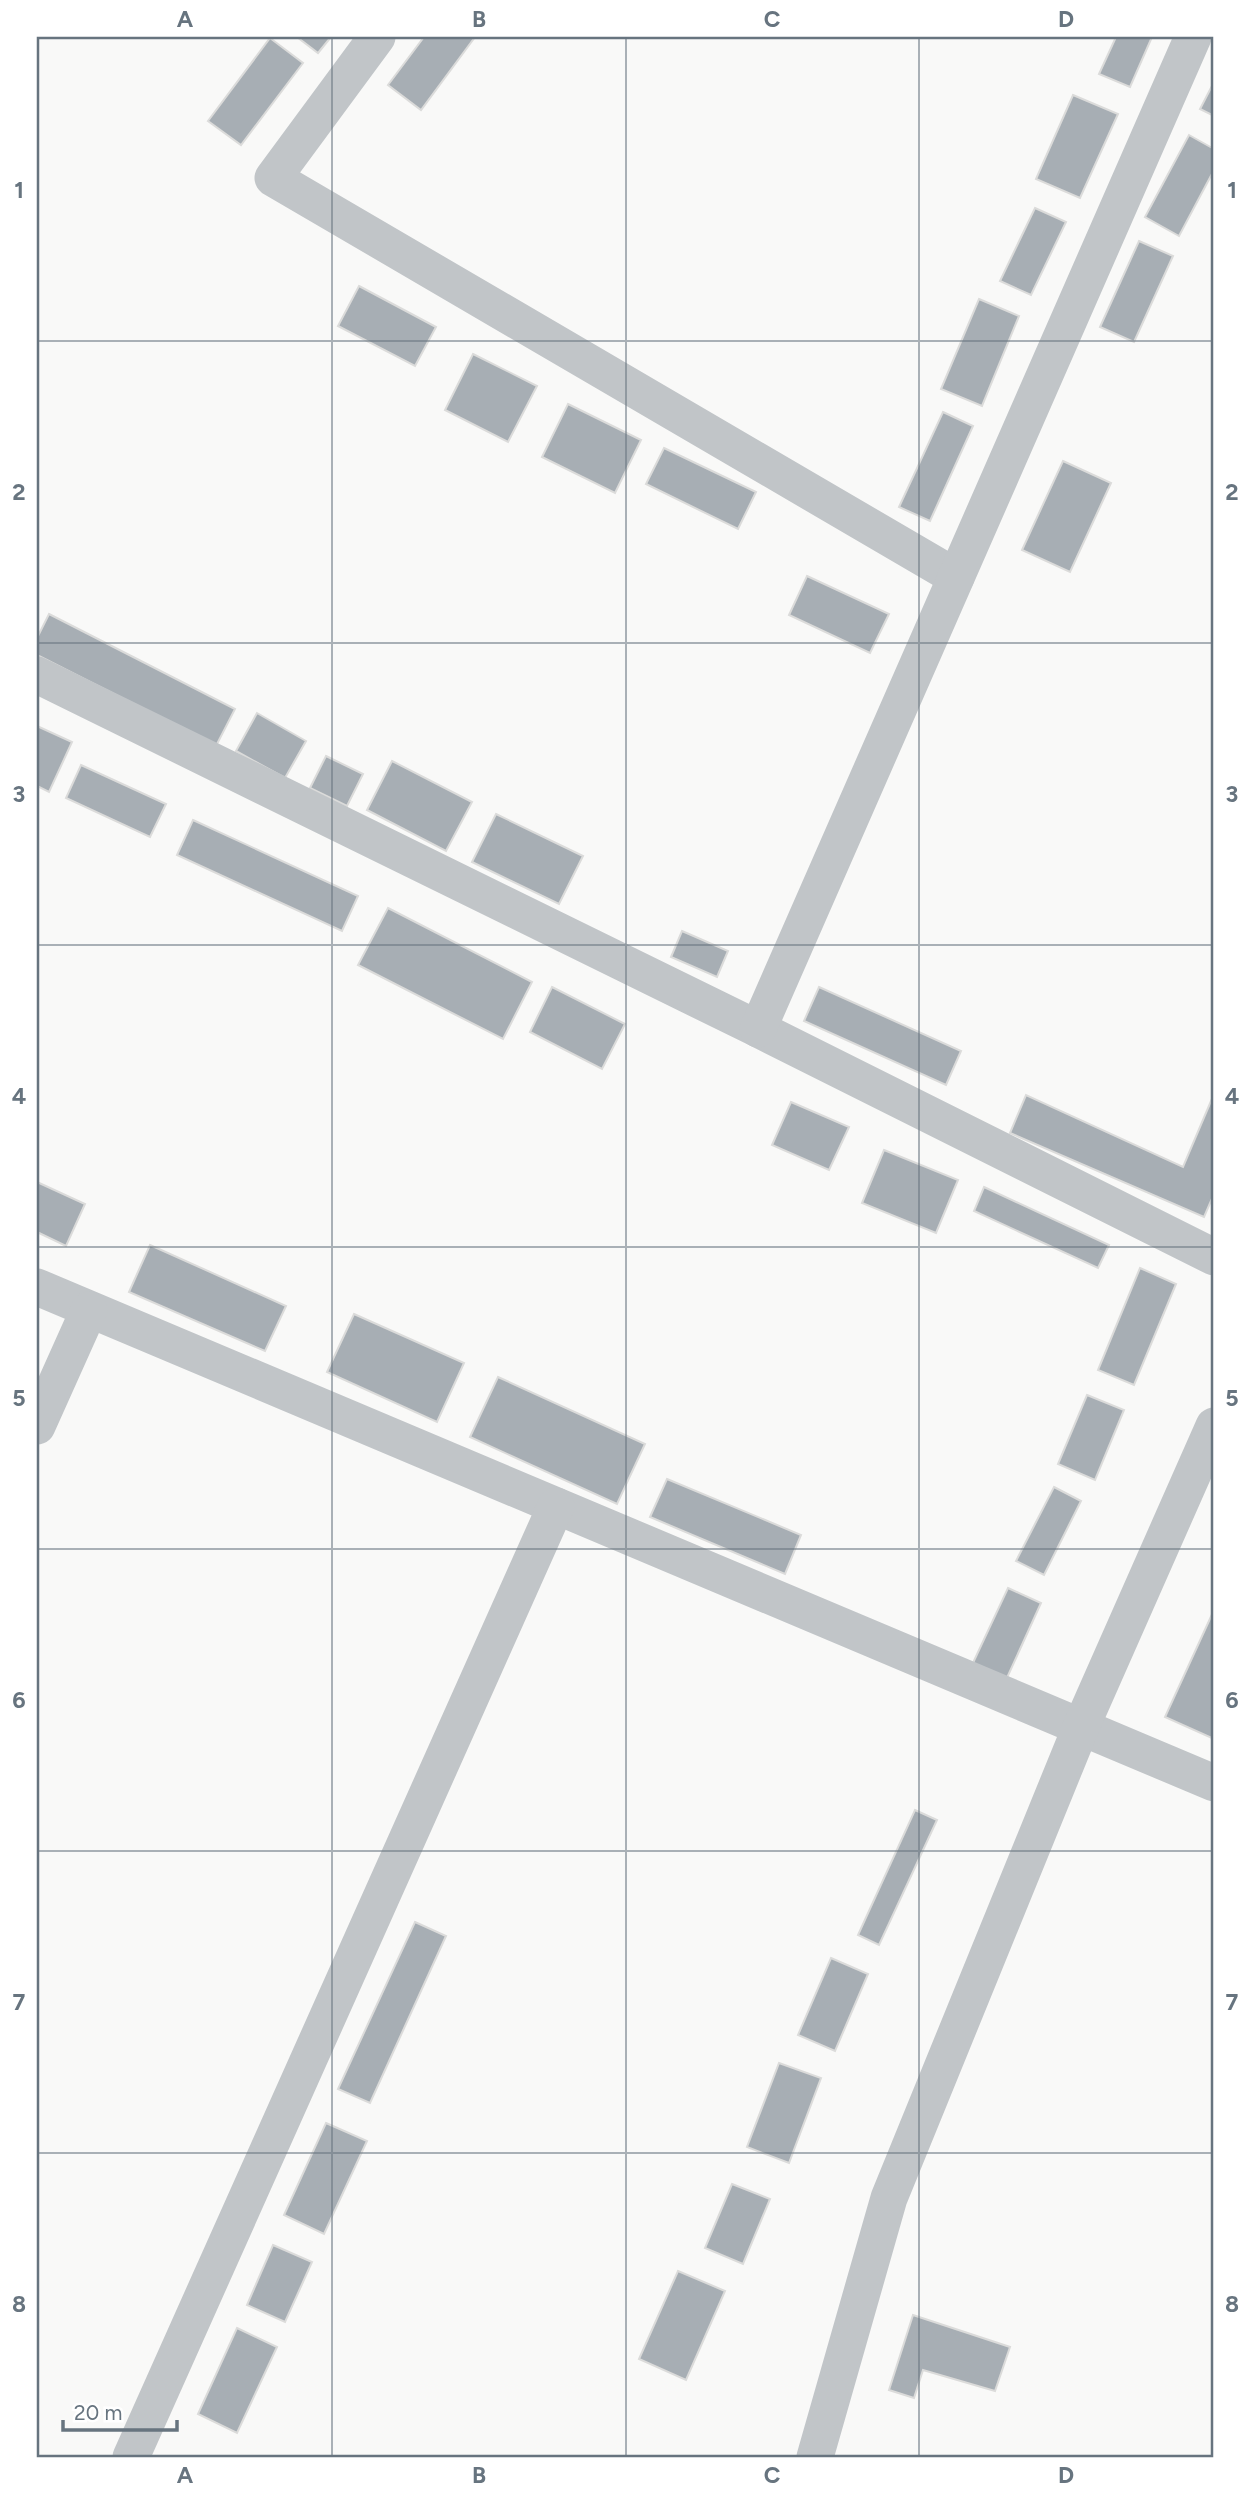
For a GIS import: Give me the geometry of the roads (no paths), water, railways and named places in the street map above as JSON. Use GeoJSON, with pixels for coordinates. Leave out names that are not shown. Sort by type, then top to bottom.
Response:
{"type":"FeatureCollection","features":[{"type":"Feature","properties":{"kind":"street"},"geometry":{"type":"LineString","coordinates":[[377,37],[273,178],[956,577]]}},
{"type":"Feature","properties":{"kind":"street"},"geometry":{"type":"LineString","coordinates":[[758,1029],[1193,37]]}},
{"type":"Feature","properties":{"kind":"street"},"geometry":{"type":"LineString","coordinates":[[37,675],[758,1029],[1214,1257]]}},
{"type":"Feature","properties":{"kind":"street"},"geometry":{"type":"LineString","coordinates":[[37,1287],[1214,1783]]}},
{"type":"Feature","properties":{"kind":"street"},"geometry":{"type":"LineString","coordinates":[[37,1426],[89,1310]]}},
{"type":"Feature","properties":{"kind":"street"},"geometry":{"type":"LineString","coordinates":[[816,2457],[889,2198],[1081,1727],[1214,1426]]}},
{"type":"Feature","properties":{"kind":"street"},"geometry":{"type":"LineString","coordinates":[[131,2457],[556,1506]]}}]}
